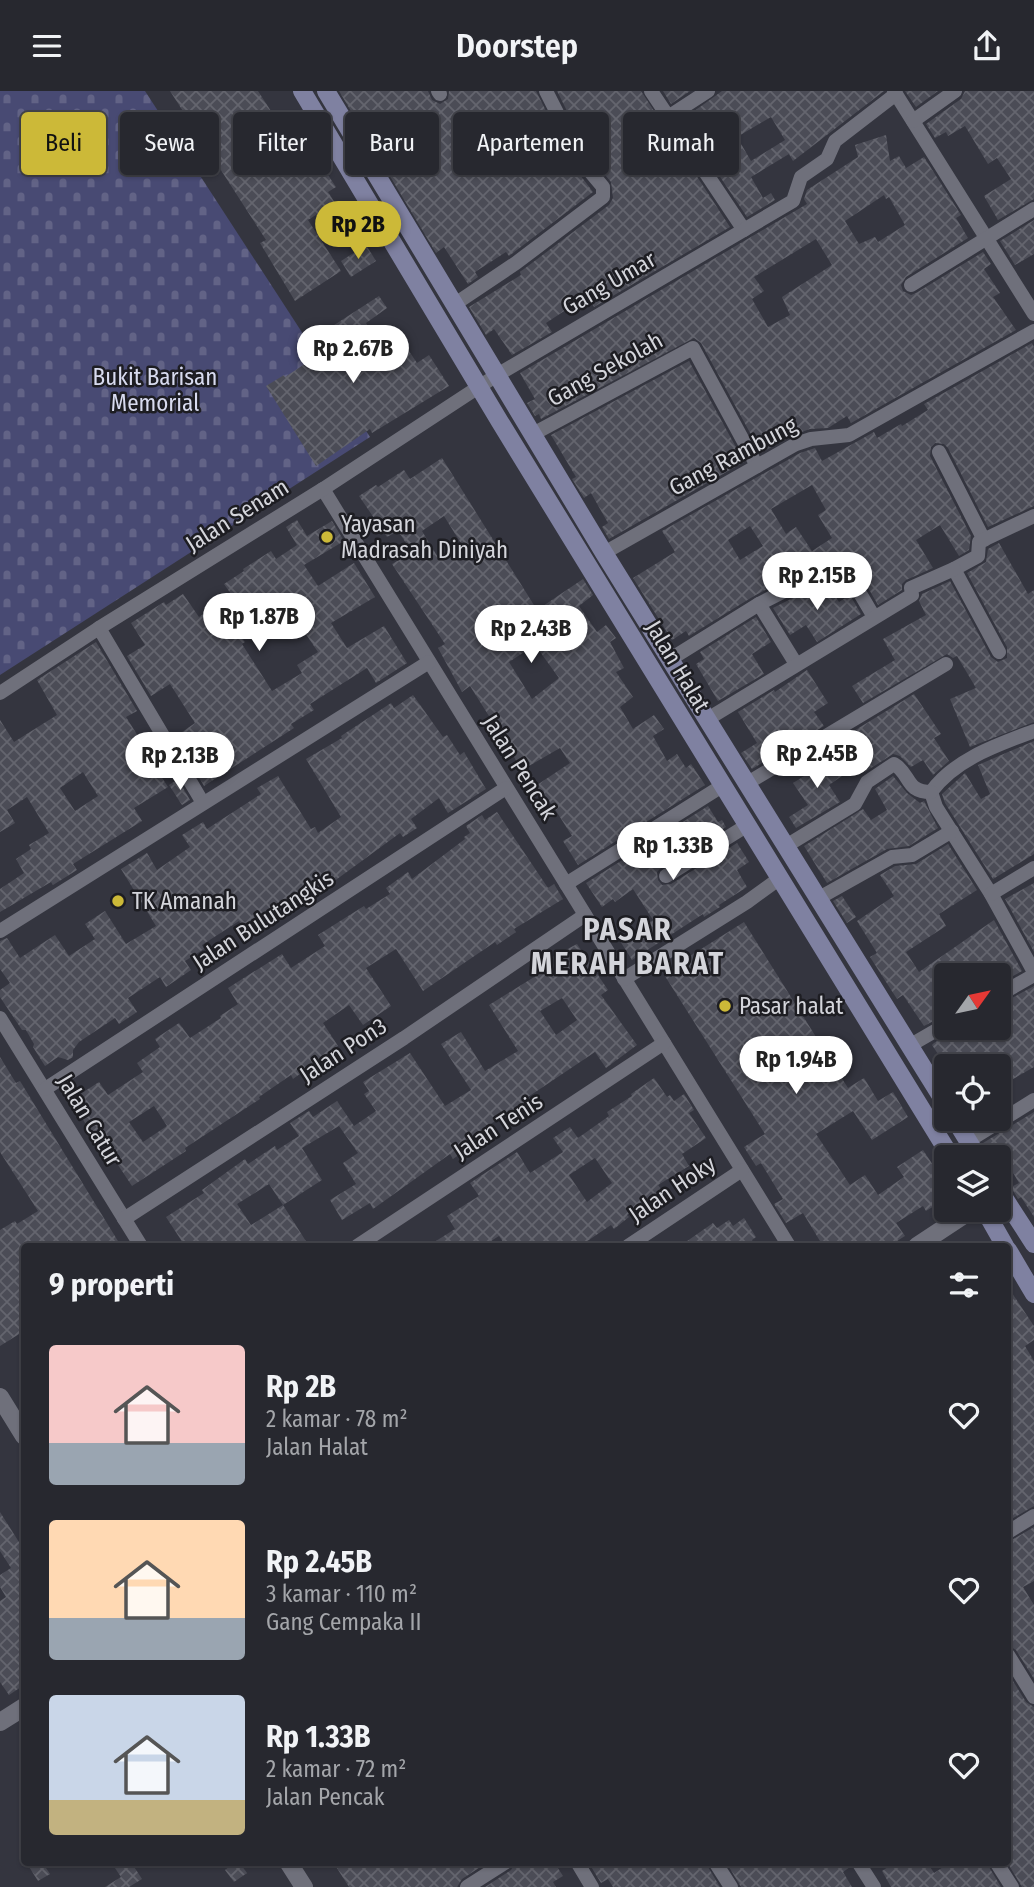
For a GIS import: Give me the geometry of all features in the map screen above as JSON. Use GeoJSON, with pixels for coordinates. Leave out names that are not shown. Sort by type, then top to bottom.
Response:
{"type":"FeatureCollection","features":[{"type":"Feature","properties":{"kind":"main road","name":"Jalan Halat"},"geometry":{"type":"LineString","coordinates":[[302,91],[479,387],[944,1145]]}},
{"type":"Feature","properties":{"kind":"main road","name":"Jalan Halat"},"geometry":{"type":"LineString","coordinates":[[326,91],[669,660],[934,1085]]}},
{"type":"Feature","properties":{"kind":"main road"},"geometry":{"type":"LineString","coordinates":[[962,1131],[970,1145]]}},
{"type":"Feature","properties":{"kind":"main road"},"geometry":{"type":"LineString","coordinates":[[1011,1209],[1034,1244]]}},
{"type":"Feature","properties":{"kind":"main road"},"geometry":{"type":"LineString","coordinates":[[992,1222],[1004,1243]]}},
{"type":"Feature","properties":{"kind":"main road"},"geometry":{"type":"LineString","coordinates":[[1011,1255],[1034,1294]]}},
{"type":"Feature","properties":{"kind":"street"},"geometry":{"type":"LineString","coordinates":[[455,304],[516,263],[603,197],[603,187],[582,162],[546,91]]}},
{"type":"Feature","properties":{"kind":"street"},"geometry":{"type":"LineString","coordinates":[[651,91],[665,112]]}},
{"type":"Feature","properties":{"kind":"street"},"geometry":{"type":"LineString","coordinates":[[676,112],[708,91]]}},
{"type":"Feature","properties":{"kind":"street"},"geometry":{"type":"LineString","coordinates":[[913,121],[955,91]]}},
{"type":"Feature","properties":{"kind":"street"},"geometry":{"type":"LineString","coordinates":[[895,92],[1034,314]]}},
{"type":"Feature","properties":{"kind":"street","name":"Gang Umar"},"geometry":{"type":"LineString","coordinates":[[497,375],[793,201],[801,177],[827,159],[835,141],[895,92]]}},
{"type":"Feature","properties":{"kind":"street"},"geometry":{"type":"LineString","coordinates":[[707,175],[744,230]]}},
{"type":"Feature","properties":{"kind":"street"},"geometry":{"type":"LineString","coordinates":[[911,285],[1034,209]]}},
{"type":"Feature","properties":{"kind":"street","name":"Gang Rambung"},"geometry":{"type":"LineString","coordinates":[[604,553],[796,444],[811,439],[849,435],[1034,331]]}},
{"type":"Feature","properties":{"kind":"street","name":"Gang Sekolah"},"geometry":{"type":"LineString","coordinates":[[533,434],[690,348],[696,350],[757,466]]}},
{"type":"Feature","properties":{"kind":"street","name":"Jalan Senam"},"geometry":{"type":"LineString","coordinates":[[0,693],[323,489],[497,375]]}},
{"type":"Feature","properties":{"kind":"street"},"geometry":{"type":"LineString","coordinates":[[939,452],[984,540]]}},
{"type":"Feature","properties":{"kind":"street","name":"Jalan Pencak"},"geometry":{"type":"LineString","coordinates":[[323,489],[787,1243]]}},
{"type":"Feature","properties":{"kind":"street"},"geometry":{"type":"LineString","coordinates":[[706,720],[912,594],[911,588],[978,556],[979,542],[1033,518]]}},
{"type":"Feature","properties":{"kind":"street"},"geometry":{"type":"LineString","coordinates":[[669,660],[759,604],[829,568],[840,566],[845,569],[874,617]]}},
{"type":"Feature","properties":{"kind":"street"},"geometry":{"type":"LineString","coordinates":[[954,569],[999,652]]}},
{"type":"Feature","properties":{"kind":"street"},"geometry":{"type":"LineString","coordinates":[[759,604],[796,664]]}},
{"type":"Feature","properties":{"kind":"street"},"geometry":{"type":"LineString","coordinates":[[99,628],[203,803]]}},
{"type":"Feature","properties":{"kind":"street"},"geometry":{"type":"LineString","coordinates":[[0,931],[429,662]]}},
{"type":"Feature","properties":{"kind":"street"},"geometry":{"type":"LineString","coordinates":[[746,783],[946,664]]}},
{"type":"Feature","properties":{"kind":"street"},"geometry":{"type":"LineString","coordinates":[[931,792],[942,777],[961,764],[995,746],[1034,731]]}},
{"type":"Feature","properties":{"kind":"street"},"geometry":{"type":"LineString","coordinates":[[786,846],[855,804],[866,782],[894,764],[913,787],[920,792],[931,792]]}},
{"type":"Feature","properties":{"kind":"street"},"geometry":{"type":"LineString","coordinates":[[566,884],[722,786]]}},
{"type":"Feature","properties":{"kind":"street","name":"Jalan Bulutangkis"},"geometry":{"type":"LineString","coordinates":[[46,1089],[506,788]]}},
{"type":"Feature","properties":{"kind":"street"},"geometry":{"type":"LineString","coordinates":[[931,792],[936,807],[991,894],[1034,974],[1012,987]]}},
{"type":"Feature","properties":{"kind":"street"},"geometry":{"type":"LineString","coordinates":[[666,876],[746,825]]}},
{"type":"Feature","properties":{"kind":"street"},"geometry":{"type":"LineString","coordinates":[[819,898],[892,857],[912,855],[952,831]]}},
{"type":"Feature","properties":{"kind":"street"},"geometry":{"type":"LineString","coordinates":[[991,894],[1034,868]]}},
{"type":"Feature","properties":{"kind":"street"},"geometry":{"type":"LineString","coordinates":[[624,979],[747,902],[780,878]]}},
{"type":"Feature","properties":{"kind":"street","name":"Jalan Pon3"},"geometry":{"type":"LineString","coordinates":[[124,1219],[404,1038],[585,915]]}},
{"type":"Feature","properties":{"kind":"street","name":"Jalan Catur"},"geometry":{"type":"LineString","coordinates":[[0,1018],[139,1243]]}},
{"type":"Feature","properties":{"kind":"street"},"geometry":{"type":"LineString","coordinates":[[909,1045],[934,1031]]}},
{"type":"Feature","properties":{"kind":"street","name":"Jalan Tenis"},"geometry":{"type":"LineString","coordinates":[[362,1243],[664,1043]]}},
{"type":"Feature","properties":{"kind":"street"},"geometry":{"type":"LineString","coordinates":[[968,1141],[1034,1100]]}},
{"type":"Feature","properties":{"kind":"street","name":"Jalan Hoky"},"geometry":{"type":"LineString","coordinates":[[632,1243],[742,1170]]}},
{"type":"Feature","properties":{"kind":"street"},"geometry":{"type":"LineString","coordinates":[[922,1243],[953,1222]]}},
{"type":"Feature","properties":{"kind":"street"},"geometry":{"type":"LineString","coordinates":[[0,1397],[21,1431]]}},
{"type":"Feature","properties":{"kind":"street"},"geometry":{"type":"LineString","coordinates":[[1011,1530],[1034,1516]]}},
{"type":"Feature","properties":{"kind":"street"},"geometry":{"type":"LineString","coordinates":[[1011,1659],[1032,1689]]}},
{"type":"Feature","properties":{"kind":"street"},"geometry":{"type":"LineString","coordinates":[[0,1722],[21,1709]]}},
{"type":"Feature","properties":{"kind":"street"},"geometry":{"type":"LineString","coordinates":[[291,1866],[304,1887]]}},
{"type":"Feature","properties":{"kind":"street"},"geometry":{"type":"LineString","coordinates":[[467,1887],[500,1866]]}},
{"type":"Feature","properties":{"kind":"street"},"geometry":{"type":"LineString","coordinates":[[579,1866],[592,1887]]}},
{"type":"Feature","properties":{"kind":"street"},"geometry":{"type":"LineString","coordinates":[[718,1866],[731,1887]]}},
{"type":"Feature","properties":{"kind":"street"},"geometry":{"type":"LineString","coordinates":[[861,1866],[874,1887]]}},
{"type":"Feature","properties":{"kind":"street"},"geometry":{"type":"LineString","coordinates":[[999,1866],[1012,1887]]}},
{"type":"Feature","properties":{"kind":"green space","name":"Bukit Barisan Memorial"},"geometry":{"type":"Polygon","coordinates":[[[0,91],[145,91],[159,112],[120,112],[120,175],[200,175],[370,437],[0,675],[0,91]]]}},
{"type":"Feature","properties":{"kind":"building"},"geometry":{"type":"Polygon","coordinates":[[[170,91],[258,91],[272,112],[233,112],[233,175],[328,175],[336,187],[328,192],[335,203],[308,220],[341,271],[295,301],[260,243],[266,240],[219,167],[219,112],[184,112],[170,91]]]}},
{"type":"Feature","properties":{"kind":"building"},"geometry":{"type":"Polygon","coordinates":[[[339,91],[428,91],[432,100],[440,104],[448,99],[449,91],[536,91],[546,112],[453,112],[453,175],[580,175],[593,192],[509,256],[506,252],[475,272],[478,277],[468,284],[444,247],[436,253],[389,175],[439,175],[439,112],[352,112],[339,91]]]}},
{"type":"Feature","properties":{"kind":"building"},"geometry":{"type":"Polygon","coordinates":[[[557,91],[641,91],[655,112],[623,112],[623,175],[696,175],[730,227],[594,307],[587,296],[546,323],[552,332],[512,355],[494,329],[486,335],[469,307],[521,275],[520,272],[609,205],[613,198],[611,182],[605,175],[609,175],[609,112],[568,112],[557,91]]]}},
{"type":"Feature","properties":{"kind":"building"},"geometry":{"type":"Polygon","coordinates":[[[663,91],[690,91],[671,104],[663,91]]]}},
{"type":"Feature","properties":{"kind":"building"},"geometry":{"type":"Polygon","coordinates":[[[722,91],[884,91],[793,161],[789,154],[751,177],[763,198],[771,193],[775,200],[747,217],[719,175],[739,175],[739,140],[751,161],[785,140],[771,117],[739,136],[739,112],[693,112],[722,91]]]}},
{"type":"Feature","properties":{"kind":"building"},"geometry":{"type":"Polygon","coordinates":[[[905,91],[938,91],[916,107],[905,91]]]}},
{"type":"Feature","properties":{"kind":"building"},"geometry":{"type":"Polygon","coordinates":[[[965,91],[1034,91],[1034,199],[998,220],[984,196],[1011,179],[997,158],[988,164],[965,126],[948,136],[946,132],[935,138],[926,124],[961,99],[965,91]]]}},
{"type":"Feature","properties":{"kind":"building"},"geometry":{"type":"Polygon","coordinates":[[[886,135],[890,161],[899,156],[906,168],[924,157],[961,215],[956,218],[968,238],[906,277],[901,285],[903,291],[911,295],[916,293],[983,252],[991,264],[984,269],[1000,293],[993,297],[1016,330],[851,423],[847,416],[828,428],[810,429],[793,435],[761,453],[701,343],[694,338],[541,419],[539,414],[535,416],[527,403],[535,399],[520,373],[807,204],[804,199],[807,190],[858,157],[855,145],[886,135]],[[884,195],[845,221],[859,244],[875,237],[878,242],[905,225],[889,197],[886,199],[884,195]],[[816,239],[754,277],[764,291],[752,299],[768,327],[790,315],[782,297],[832,265],[816,239]]]}},
{"type":"Feature","properties":{"kind":"building"},"geometry":{"type":"Polygon","coordinates":[[[1034,220],[1034,254],[1015,265],[1000,241],[1034,220]]]}},
{"type":"Feature","properties":{"kind":"building"},"geometry":{"type":"Polygon","coordinates":[[[366,245],[376,261],[351,277],[341,261],[366,245]]]}},
{"type":"Feature","properties":{"kind":"building"},"geometry":{"type":"Polygon","coordinates":[[[379,296],[387,308],[366,323],[379,344],[397,333],[417,363],[429,355],[449,386],[372,433],[370,429],[316,466],[266,386],[323,352],[314,338],[379,296]]]}},
{"type":"Feature","properties":{"kind":"building"},"geometry":{"type":"Polygon","coordinates":[[[1032,343],[1034,506],[988,527],[948,448],[944,444],[935,443],[931,447],[930,456],[971,536],[969,550],[959,556],[940,525],[916,540],[933,568],[906,580],[902,584],[902,590],[878,605],[853,562],[840,555],[831,556],[754,596],[689,636],[686,631],[672,640],[633,578],[675,552],[662,531],[800,453],[815,448],[822,461],[874,432],[877,438],[901,424],[902,426],[928,410],[924,404],[1032,343]],[[812,485],[771,509],[786,534],[796,527],[812,551],[832,538],[818,515],[826,510],[812,485]],[[750,526],[728,540],[740,560],[763,546],[750,526]]]}},
{"type":"Feature","properties":{"kind":"building"},"geometry":{"type":"Polygon","coordinates":[[[689,361],[744,462],[609,539],[602,527],[608,523],[591,493],[584,498],[572,479],[576,477],[551,435],[689,361]]]}},
{"type":"Feature","properties":{"kind":"building"},"geometry":{"type":"Polygon","coordinates":[[[442,458],[537,610],[583,579],[593,595],[579,606],[597,632],[606,625],[616,638],[610,642],[624,668],[616,672],[633,697],[620,707],[633,729],[654,715],[664,729],[653,736],[667,761],[677,754],[686,768],[691,764],[705,785],[578,865],[563,841],[572,836],[551,803],[546,806],[534,787],[570,763],[560,748],[522,770],[505,742],[502,744],[491,726],[494,724],[470,686],[462,692],[438,648],[445,644],[392,564],[412,552],[398,531],[387,537],[359,496],[404,470],[410,479],[442,458]],[[444,516],[422,531],[439,559],[462,545],[444,516]],[[535,645],[509,662],[532,699],[559,678],[535,645]]]}},
{"type":"Feature","properties":{"kind":"building"},"geometry":{"type":"Polygon","coordinates":[[[297,520],[307,536],[332,521],[344,541],[304,565],[318,586],[354,563],[375,597],[331,623],[347,648],[384,626],[407,663],[376,683],[367,668],[310,704],[314,710],[291,724],[294,728],[204,786],[175,737],[195,723],[170,684],[151,696],[127,656],[145,645],[131,623],[164,602],[166,605],[183,594],[199,617],[231,594],[224,584],[244,571],[243,569],[271,551],[276,559],[297,545],[286,527],[297,520]],[[290,611],[276,620],[272,615],[240,635],[245,642],[242,644],[272,691],[302,673],[297,665],[318,652],[290,611]]]}},
{"type":"Feature","properties":{"kind":"building"},"geometry":{"type":"Polygon","coordinates":[[[999,543],[1028,594],[1034,590],[1034,722],[970,747],[950,699],[976,688],[957,656],[953,658],[947,654],[863,703],[852,686],[895,660],[883,639],[926,615],[919,601],[922,594],[950,581],[991,657],[998,662],[1007,658],[1007,647],[967,573],[986,562],[988,549],[999,543]]]}},
{"type":"Feature","properties":{"kind":"building"},"geometry":{"type":"Polygon","coordinates":[[[826,581],[839,602],[850,595],[861,614],[817,642],[806,625],[790,635],[773,608],[826,581]]]}},
{"type":"Feature","properties":{"kind":"building"},"geometry":{"type":"Polygon","coordinates":[[[756,617],[771,642],[752,654],[764,674],[718,701],[696,664],[704,659],[700,652],[756,617]]]}},
{"type":"Feature","properties":{"kind":"building"},"geometry":{"type":"Polygon","coordinates":[[[96,642],[137,711],[126,717],[168,787],[134,808],[142,821],[73,864],[77,870],[0,912],[0,889],[24,873],[16,859],[31,849],[29,845],[49,833],[27,797],[7,810],[15,823],[0,832],[0,720],[14,742],[57,715],[37,680],[96,642]],[[83,772],[60,788],[75,811],[98,796],[83,772]]]}},
{"type":"Feature","properties":{"kind":"building"},"geometry":{"type":"Polygon","coordinates":[[[807,670],[828,703],[814,712],[824,726],[752,769],[741,753],[757,743],[738,712],[774,690],[775,692],[807,670]]]}},
{"type":"Feature","properties":{"kind":"building"},"geometry":{"type":"Polygon","coordinates":[[[914,694],[941,734],[934,738],[949,761],[933,775],[923,760],[911,767],[900,756],[893,754],[865,772],[844,737],[914,694]]]}},
{"type":"Feature","properties":{"kind":"building"},"geometry":{"type":"Polygon","coordinates":[[[413,695],[443,737],[447,735],[460,755],[464,752],[486,789],[448,813],[439,798],[411,819],[417,828],[403,837],[400,833],[318,893],[247,935],[239,921],[202,945],[204,949],[185,961],[191,970],[166,987],[160,977],[128,998],[137,1012],[119,1024],[115,1018],[79,1042],[73,1050],[73,1057],[68,1060],[58,1057],[45,1066],[26,1030],[22,1030],[0,997],[0,990],[10,983],[0,969],[0,941],[7,938],[20,958],[55,935],[69,956],[95,939],[85,924],[105,911],[126,944],[156,926],[121,869],[147,853],[157,870],[190,847],[182,835],[203,822],[207,829],[261,794],[257,788],[278,776],[311,829],[315,827],[318,833],[341,817],[306,759],[342,738],[341,736],[391,703],[394,708],[413,695]]]}},
{"type":"Feature","properties":{"kind":"building"},"geometry":{"type":"Polygon","coordinates":[[[1034,741],[1034,854],[993,879],[942,794],[965,773],[981,799],[990,794],[978,765],[1034,741]]]}},
{"type":"Feature","properties":{"kind":"building"},"geometry":{"type":"Polygon","coordinates":[[[823,749],[842,776],[829,785],[840,802],[796,828],[789,817],[808,805],[793,783],[820,766],[813,755],[823,749]]]}},
{"type":"Feature","properties":{"kind":"building"},"geometry":{"type":"Polygon","coordinates":[[[893,776],[907,793],[920,803],[924,801],[938,828],[909,846],[887,849],[827,883],[804,846],[863,809],[871,820],[887,810],[875,789],[893,776]]]}},
{"type":"Feature","properties":{"kind":"building"},"geometry":{"type":"Polygon","coordinates":[[[178,779],[190,800],[182,805],[169,785],[178,779]]]}},
{"type":"Feature","properties":{"kind":"building"},"geometry":{"type":"Polygon","coordinates":[[[708,806],[718,822],[722,820],[726,827],[661,868],[657,872],[658,880],[662,885],[671,884],[737,843],[749,862],[737,870],[747,887],[719,905],[720,907],[704,917],[703,914],[632,960],[620,941],[653,920],[633,889],[615,902],[613,899],[602,907],[586,883],[708,806]]]}},
{"type":"Feature","properties":{"kind":"building"},"geometry":{"type":"Polygon","coordinates":[[[497,812],[548,888],[554,884],[563,899],[514,929],[516,932],[497,945],[495,942],[423,991],[396,949],[366,968],[391,1006],[363,1025],[349,1005],[323,1023],[338,1046],[293,1079],[291,1075],[259,1097],[260,1099],[185,1148],[186,1151],[132,1186],[102,1141],[98,1144],[71,1100],[99,1082],[108,1095],[143,1072],[137,1063],[160,1047],[155,1039],[179,1023],[190,1038],[221,1018],[220,1016],[238,1004],[228,988],[282,954],[291,968],[325,946],[318,935],[364,906],[366,909],[390,894],[386,888],[408,872],[412,879],[465,839],[470,833],[466,826],[482,815],[485,820],[497,812]],[[154,1106],[129,1122],[143,1142],[167,1126],[154,1106]]]}},
{"type":"Feature","properties":{"kind":"building"},"geometry":{"type":"Polygon","coordinates":[[[948,844],[977,890],[939,914],[946,926],[906,952],[919,972],[994,920],[1022,971],[1012,977],[1012,963],[934,963],[934,1021],[924,1026],[903,995],[897,999],[870,957],[877,953],[857,921],[894,896],[880,875],[895,866],[916,864],[948,844]]]}},
{"type":"Feature","properties":{"kind":"building"},"geometry":{"type":"Polygon","coordinates":[[[1034,883],[1034,952],[1005,899],[1034,883]]]}},
{"type":"Feature","properties":{"kind":"building"},"geometry":{"type":"Polygon","coordinates":[[[842,896],[856,917],[847,923],[833,901],[842,896]]]}},
{"type":"Feature","properties":{"kind":"building"},"geometry":{"type":"Polygon","coordinates":[[[744,922],[848,1088],[864,1078],[878,1101],[893,1092],[908,1117],[872,1140],[853,1111],[816,1134],[850,1185],[865,1175],[878,1195],[904,1177],[897,1167],[923,1150],[934,1166],[934,1206],[926,1211],[923,1206],[896,1223],[905,1236],[894,1243],[821,1243],[803,1213],[786,1223],[774,1204],[783,1199],[761,1163],[756,1166],[744,1147],[765,1134],[663,973],[744,922]]]}},
{"type":"Feature","properties":{"kind":"building"},"geometry":{"type":"Polygon","coordinates":[[[577,944],[608,990],[601,995],[637,1045],[606,1068],[595,1052],[525,1099],[527,1103],[470,1138],[474,1144],[453,1159],[450,1154],[373,1209],[370,1203],[342,1220],[330,1200],[356,1184],[343,1163],[358,1153],[339,1126],[302,1148],[322,1180],[283,1205],[307,1243],[183,1243],[166,1217],[204,1193],[202,1190],[245,1159],[248,1164],[275,1146],[277,1150],[299,1136],[290,1123],[309,1111],[313,1117],[337,1101],[354,1126],[376,1111],[364,1094],[369,1091],[363,1082],[410,1053],[445,1106],[471,1090],[441,1044],[461,1032],[485,1071],[518,1051],[489,1005],[539,974],[535,966],[577,944]],[[562,998],[540,1011],[556,1035],[577,1020],[562,998]],[[269,1184],[237,1204],[251,1225],[283,1205],[269,1184]]]}},
{"type":"Feature","properties":{"kind":"building"},"geometry":{"type":"Polygon","coordinates":[[[1034,986],[1034,1067],[1011,1080],[1011,1054],[938,1054],[932,1045],[939,1040],[1011,1040],[1012,998],[1034,986]]]}},
{"type":"Feature","properties":{"kind":"building"},"geometry":{"type":"Polygon","coordinates":[[[0,1057],[16,1083],[20,1081],[119,1243],[71,1243],[69,1240],[64,1243],[21,1243],[21,1333],[0,1346],[0,1230],[15,1221],[17,1224],[38,1211],[0,1152],[0,1057]]]}},
{"type":"Feature","properties":{"kind":"building"},"geometry":{"type":"Polygon","coordinates":[[[654,1078],[667,1097],[670,1095],[674,1101],[684,1094],[694,1110],[689,1113],[706,1138],[682,1154],[689,1166],[658,1185],[662,1190],[627,1215],[629,1217],[614,1229],[611,1225],[584,1243],[504,1243],[499,1236],[488,1243],[433,1243],[455,1229],[447,1216],[479,1196],[470,1183],[517,1152],[530,1173],[563,1152],[553,1138],[570,1127],[578,1138],[609,1116],[607,1112],[632,1096],[631,1094],[654,1078]],[[595,1158],[569,1175],[587,1202],[612,1183],[595,1158]]]}},
{"type":"Feature","properties":{"kind":"building"},"geometry":{"type":"Polygon","coordinates":[[[1034,1112],[1034,1217],[1011,1187],[1019,1183],[1011,1169],[1011,1145],[983,1143],[1003,1131],[1011,1131],[1011,1126],[1034,1112]]]}},
{"type":"Feature","properties":{"kind":"building"},"geometry":{"type":"Polygon","coordinates":[[[744,1218],[756,1237],[752,1240],[754,1243],[684,1243],[713,1223],[717,1228],[729,1220],[733,1226],[744,1218]]]}},
{"type":"Feature","properties":{"kind":"building"},"geometry":{"type":"Polygon","coordinates":[[[1011,1292],[1034,1326],[1034,1340],[1025,1346],[1034,1361],[1034,1506],[1011,1519],[1011,1292]]]}},
{"type":"Feature","properties":{"kind":"building"},"geometry":{"type":"Polygon","coordinates":[[[0,1512],[21,1545],[21,1687],[9,1695],[0,1682],[0,1601],[6,1597],[0,1587],[0,1575],[11,1568],[0,1551],[0,1512]]]}},
{"type":"Feature","properties":{"kind":"building"},"geometry":{"type":"Polygon","coordinates":[[[1034,1527],[1034,1581],[1023,1587],[1034,1605],[1034,1679],[1016,1650],[1011,1647],[1011,1540],[1034,1527]]]}},
{"type":"Feature","properties":{"kind":"building"},"geometry":{"type":"Polygon","coordinates":[[[1011,1678],[1026,1702],[1034,1707],[1034,1887],[1022,1887],[1009,1866],[1011,1678]]]}},
{"type":"Feature","properties":{"kind":"building"},"geometry":{"type":"Polygon","coordinates":[[[29,1866],[45,1866],[50,1874],[38,1881],[29,1866]]]}},
{"type":"Feature","properties":{"kind":"building"},"geometry":{"type":"Polygon","coordinates":[[[114,1866],[134,1866],[142,1879],[129,1887],[105,1887],[121,1877],[114,1866]]]}},
{"type":"Feature","properties":{"kind":"building"},"geometry":{"type":"Polygon","coordinates":[[[230,1866],[242,1866],[247,1873],[234,1882],[225,1870],[230,1866]]]}},
{"type":"Feature","properties":{"kind":"building"},"geometry":{"type":"Polygon","coordinates":[[[336,1866],[482,1866],[462,1879],[457,1887],[349,1887],[336,1866]]]}},
{"type":"Feature","properties":{"kind":"building"},"geometry":{"type":"Polygon","coordinates":[[[514,1866],[557,1866],[563,1876],[553,1882],[556,1887],[485,1887],[514,1866]]]}},
{"type":"Feature","properties":{"kind":"building"},"geometry":{"type":"Polygon","coordinates":[[[591,1866],[707,1866],[720,1887],[613,1887],[608,1879],[601,1883],[591,1866]]]}},
{"type":"Feature","properties":{"kind":"building"},"geometry":{"type":"Polygon","coordinates":[[[728,1866],[850,1866],[843,1872],[852,1887],[741,1887],[728,1866]]]}},
{"type":"Feature","properties":{"kind":"building"},"geometry":{"type":"Polygon","coordinates":[[[930,1866],[934,1873],[945,1866],[988,1866],[1001,1887],[891,1887],[882,1871],[888,1867],[930,1866]]]}},
{"type":"Feature","properties":{"kind":"place","name":"Yayasan Madrasah Diniyah"},"geometry":{"type":"Point","coordinates":[327,537]}},
{"type":"Feature","properties":{"kind":"place","name":"TK Amanah"},"geometry":{"type":"Point","coordinates":[118,901]}},
{"type":"Feature","properties":{"kind":"place","name":"Pasar halat"},"geometry":{"type":"Point","coordinates":[725,1006]}},
{"type":"Feature","properties":{"kind":"district","name":"PASAR MERAH BARAT"},"geometry":{"type":"Point","coordinates":[628,948]}}]}
